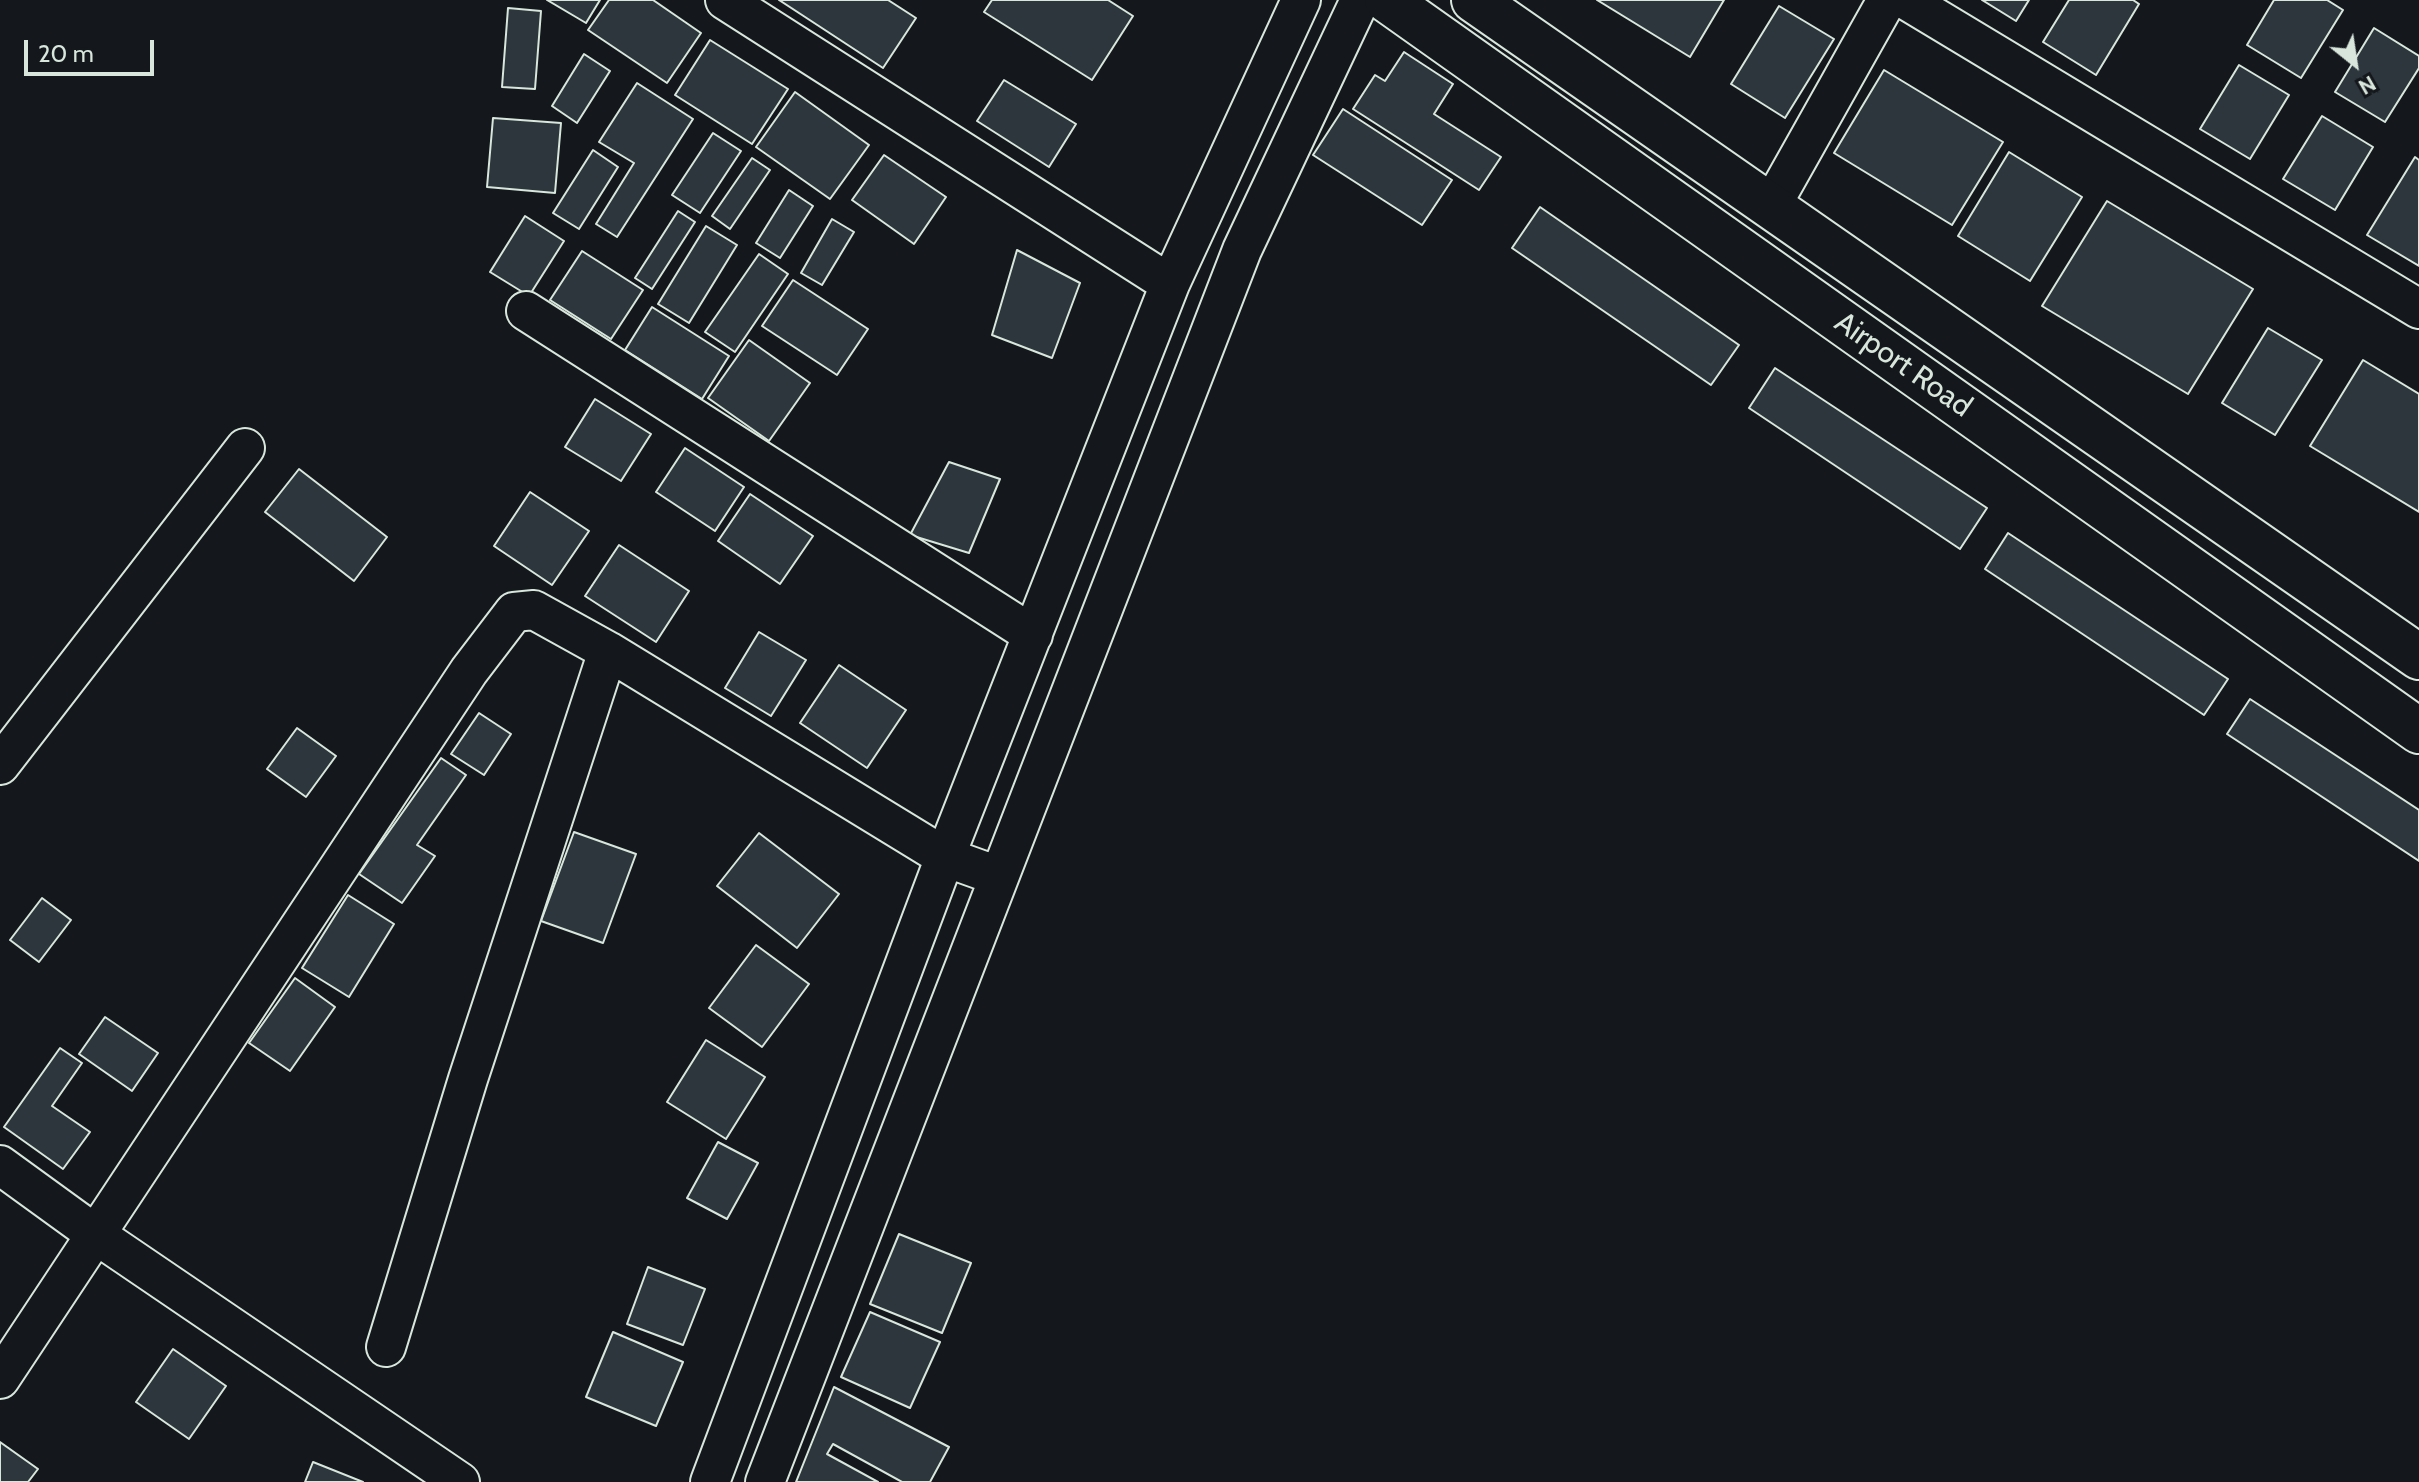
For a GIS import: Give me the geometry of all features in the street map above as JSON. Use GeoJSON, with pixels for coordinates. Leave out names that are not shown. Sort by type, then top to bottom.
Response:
{"type":"FeatureCollection","features":[{"type":"Feature","properties":{"kind":"main road","name":"Airport Road"},"geometry":{"type":"LineString","coordinates":[[1387,0],[2419,731]]}},
{"type":"Feature","properties":{"kind":"main road","name":"Airport Road"},"geometry":{"type":"LineString","coordinates":[[1474,0],[2419,657]]}},
{"type":"Feature","properties":{"kind":"street"},"geometry":{"type":"LineString","coordinates":[[725,0],[1170,284]]}},
{"type":"Feature","properties":{"kind":"street"},"geometry":{"type":"LineString","coordinates":[[710,1482],[945,857],[1170,284],[1301,0]]}},
{"type":"Feature","properties":{"kind":"street"},"geometry":{"type":"LineString","coordinates":[[765,1482],[1242,250],[1360,0]]}},
{"type":"Feature","properties":{"kind":"street"},"geometry":{"type":"LineString","coordinates":[[1770,208],[1887,0]]}},
{"type":"Feature","properties":{"kind":"street"},"geometry":{"type":"LineString","coordinates":[[1906,0],[2419,309]]}},
{"type":"Feature","properties":{"kind":"street"},"geometry":{"type":"LineString","coordinates":[[526,311],[1033,635]]}},
{"type":"Feature","properties":{"kind":"street"},"geometry":{"type":"LineString","coordinates":[[0,765],[245,448]]}},
{"type":"Feature","properties":{"kind":"street"},"geometry":{"type":"LineString","coordinates":[[0,1379],[461,684],[514,612],[534,610],[608,651],[945,857],[998,876]]}},
{"type":"Feature","properties":{"kind":"street"},"geometry":{"type":"LineString","coordinates":[[386,1347],[468,1079],[608,651]]}},
{"type":"Feature","properties":{"kind":"street"},"geometry":{"type":"LineString","coordinates":[[0,1165],[95,1234],[460,1482]]}},
{"type":"Feature","properties":{"kind":"building"},"geometry":{"type":"Polygon","coordinates":[[[547,0],[600,0],[586,23],[547,0]]]}},
{"type":"Feature","properties":{"kind":"building"},"geometry":{"type":"Polygon","coordinates":[[[609,0],[653,0],[701,33],[667,83],[588,30],[609,0]]]}},
{"type":"Feature","properties":{"kind":"building"},"geometry":{"type":"Polygon","coordinates":[[[779,0],[888,0],[916,18],[883,68],[779,0]]]}},
{"type":"Feature","properties":{"kind":"building"},"geometry":{"type":"Polygon","coordinates":[[[992,0],[1108,0],[1133,16],[1092,80],[984,12],[992,0]]]}},
{"type":"Feature","properties":{"kind":"building"},"geometry":{"type":"Polygon","coordinates":[[[1597,0],[1724,0],[1690,57],[1597,0]]]}},
{"type":"Feature","properties":{"kind":"building"},"geometry":{"type":"Polygon","coordinates":[[[1982,0],[2029,0],[2016,21],[1982,0]]]}},
{"type":"Feature","properties":{"kind":"building"},"geometry":{"type":"Polygon","coordinates":[[[2069,0],[2133,0],[2139,4],[2096,75],[2043,42],[2069,0]]]}},
{"type":"Feature","properties":{"kind":"building"},"geometry":{"type":"Polygon","coordinates":[[[2274,0],[2327,0],[2343,10],[2301,78],[2247,45],[2274,0]]]}},
{"type":"Feature","properties":{"kind":"building"},"geometry":{"type":"Polygon","coordinates":[[[1779,6],[1834,39],[1785,118],[1731,84],[1779,6]]]}},
{"type":"Feature","properties":{"kind":"building"},"geometry":{"type":"Polygon","coordinates":[[[508,8],[541,11],[535,89],[502,87],[508,8]]]}},
{"type":"Feature","properties":{"kind":"building"},"geometry":{"type":"Polygon","coordinates":[[[2374,28],[2419,56],[2419,68],[2385,122],[2335,92],[2374,28]]]}},
{"type":"Feature","properties":{"kind":"building"},"geometry":{"type":"Polygon","coordinates":[[[710,40],[788,89],[752,144],[675,95],[710,40]]]}},
{"type":"Feature","properties":{"kind":"building"},"geometry":{"type":"Polygon","coordinates":[[[1404,52],[1453,84],[1434,114],[1501,157],[1479,190],[1353,109],[1375,75],[1385,81],[1404,52]]]}},
{"type":"Feature","properties":{"kind":"building"},"geometry":{"type":"Polygon","coordinates":[[[584,54],[610,71],[577,123],[552,106],[584,54]]]}},
{"type":"Feature","properties":{"kind":"building"},"geometry":{"type":"Polygon","coordinates":[[[2239,65],[2289,95],[2250,159],[2200,129],[2239,65]]]}},
{"type":"Feature","properties":{"kind":"building"},"geometry":{"type":"Polygon","coordinates":[[[1884,70],[2003,142],[1952,225],[1834,153],[1884,70]]]}},
{"type":"Feature","properties":{"kind":"building"},"geometry":{"type":"Polygon","coordinates":[[[1004,80],[1076,124],[1049,167],[977,121],[1004,80]]]}},
{"type":"Feature","properties":{"kind":"building"},"geometry":{"type":"Polygon","coordinates":[[[637,83],[693,119],[617,237],[596,224],[634,163],[599,142],[637,83]]]}},
{"type":"Feature","properties":{"kind":"building"},"geometry":{"type":"Polygon","coordinates":[[[795,92],[869,145],[830,199],[756,147],[795,92]]]}},
{"type":"Feature","properties":{"kind":"building"},"geometry":{"type":"Polygon","coordinates":[[[1343,109],[1452,180],[1422,225],[1313,155],[1343,109]]]}},
{"type":"Feature","properties":{"kind":"building"},"geometry":{"type":"Polygon","coordinates":[[[2322,116],[2373,147],[2335,210],[2283,179],[2322,116]]]}},
{"type":"Feature","properties":{"kind":"building"},"geometry":{"type":"Polygon","coordinates":[[[493,118],[561,123],[555,193],[487,187],[493,118]]]}},
{"type":"Feature","properties":{"kind":"building"},"geometry":{"type":"Polygon","coordinates":[[[713,133],[741,151],[700,213],[672,195],[713,133]]]}},
{"type":"Feature","properties":{"kind":"building"},"geometry":{"type":"Polygon","coordinates":[[[593,150],[618,167],[579,229],[553,213],[593,150]]]}},
{"type":"Feature","properties":{"kind":"building"},"geometry":{"type":"Polygon","coordinates":[[[2009,152],[2082,197],[2030,281],[1958,236],[2009,152]]]}},
{"type":"Feature","properties":{"kind":"building"},"geometry":{"type":"Polygon","coordinates":[[[884,155],[946,197],[914,244],[852,200],[884,155]]]}},
{"type":"Feature","properties":{"kind":"building"},"geometry":{"type":"Polygon","coordinates":[[[2415,157],[2419,160],[2419,266],[2367,235],[2415,157]]]}},
{"type":"Feature","properties":{"kind":"building"},"geometry":{"type":"Polygon","coordinates":[[[752,158],[770,170],[730,229],[712,216],[752,158]]]}},
{"type":"Feature","properties":{"kind":"building"},"geometry":{"type":"Polygon","coordinates":[[[789,190],[813,206],[780,258],[756,243],[789,190]]]}},
{"type":"Feature","properties":{"kind":"building"},"geometry":{"type":"Polygon","coordinates":[[[2107,201],[2253,289],[2188,394],[2042,306],[2107,201]]]}},
{"type":"Feature","properties":{"kind":"building"},"geometry":{"type":"Polygon","coordinates":[[[1540,207],[1739,345],[1711,385],[1512,248],[1540,207]]]}},
{"type":"Feature","properties":{"kind":"building"},"geometry":{"type":"Polygon","coordinates":[[[678,211],[695,222],[652,289],[635,278],[678,211]]]}},
{"type":"Feature","properties":{"kind":"building"},"geometry":{"type":"Polygon","coordinates":[[[525,216],[564,241],[529,296],[490,272],[525,216]]]}},
{"type":"Feature","properties":{"kind":"building"},"geometry":{"type":"Polygon","coordinates":[[[832,219],[854,232],[822,285],[801,273],[832,219]]]}},
{"type":"Feature","properties":{"kind":"building"},"geometry":{"type":"Polygon","coordinates":[[[706,226],[737,245],[689,323],[658,304],[706,226]]]}},
{"type":"Feature","properties":{"kind":"building"},"geometry":{"type":"Polygon","coordinates":[[[1017,250],[1080,283],[1052,358],[992,335],[1017,250]]]}},
{"type":"Feature","properties":{"kind":"building"},"geometry":{"type":"Polygon","coordinates":[[[582,251],[643,290],[611,339],[550,300],[582,251]]]}},
{"type":"Feature","properties":{"kind":"building"},"geometry":{"type":"Polygon","coordinates":[[[759,254],[788,274],[735,352],[705,332],[759,254]]]}},
{"type":"Feature","properties":{"kind":"building"},"geometry":{"type":"Polygon","coordinates":[[[793,280],[868,329],[837,375],[762,326],[793,280]]]}},
{"type":"Feature","properties":{"kind":"building"},"geometry":{"type":"Polygon","coordinates":[[[652,307],[729,356],[702,399],[625,350],[652,307]]]}},
{"type":"Feature","properties":{"kind":"building"},"geometry":{"type":"Polygon","coordinates":[[[2268,328],[2322,360],[2275,435],[2222,403],[2268,328]]]}},
{"type":"Feature","properties":{"kind":"building"},"geometry":{"type":"Polygon","coordinates":[[[749,340],[810,383],[769,441],[708,398],[749,340]]]}},
{"type":"Feature","properties":{"kind":"building"},"geometry":{"type":"Polygon","coordinates":[[[2363,360],[2419,394],[2419,512],[2310,446],[2363,360]]]}},
{"type":"Feature","properties":{"kind":"building"},"geometry":{"type":"Polygon","coordinates":[[[1775,368],[1987,508],[1960,549],[1749,408],[1775,368]]]}},
{"type":"Feature","properties":{"kind":"building"},"geometry":{"type":"Polygon","coordinates":[[[595,399],[651,434],[621,481],[565,447],[595,399]]]}},
{"type":"Feature","properties":{"kind":"building"},"geometry":{"type":"Polygon","coordinates":[[[685,448],[744,487],[715,531],[656,492],[685,448]]]}},
{"type":"Feature","properties":{"kind":"building"},"geometry":{"type":"Polygon","coordinates":[[[949,462],[1000,479],[969,553],[910,535],[949,462]]]}},
{"type":"Feature","properties":{"kind":"building"},"geometry":{"type":"Polygon","coordinates":[[[299,469],[387,537],[354,581],[265,512],[299,469]]]}},
{"type":"Feature","properties":{"kind":"building"},"geometry":{"type":"Polygon","coordinates":[[[530,492],[589,531],[552,585],[494,546],[530,492]]]}},
{"type":"Feature","properties":{"kind":"building"},"geometry":{"type":"Polygon","coordinates":[[[750,494],[813,536],[780,584],[718,541],[750,494]]]}},
{"type":"Feature","properties":{"kind":"building"},"geometry":{"type":"Polygon","coordinates":[[[2008,533],[2228,679],[2204,715],[1985,569],[2008,533]]]}},
{"type":"Feature","properties":{"kind":"building"},"geometry":{"type":"Polygon","coordinates":[[[619,545],[689,591],[656,642],[585,596],[619,545]]]}},
{"type":"Feature","properties":{"kind":"building"},"geometry":{"type":"Polygon","coordinates":[[[759,632],[806,660],[771,716],[725,688],[759,632]]]}},
{"type":"Feature","properties":{"kind":"building"},"geometry":{"type":"Polygon","coordinates":[[[839,665],[906,710],[867,768],[800,723],[839,665]]]}},
{"type":"Feature","properties":{"kind":"building"},"geometry":{"type":"Polygon","coordinates":[[[2250,699],[2419,810],[2419,861],[2227,734],[2250,699]]]}},
{"type":"Feature","properties":{"kind":"building"},"geometry":{"type":"Polygon","coordinates":[[[479,713],[511,734],[484,775],[451,754],[479,713]]]}},
{"type":"Feature","properties":{"kind":"building"},"geometry":{"type":"Polygon","coordinates":[[[297,728],[336,756],[306,797],[267,769],[297,728]]]}},
{"type":"Feature","properties":{"kind":"building"},"geometry":{"type":"Polygon","coordinates":[[[441,758],[466,775],[417,845],[435,856],[402,903],[359,874],[441,758]]]}},
{"type":"Feature","properties":{"kind":"building"},"geometry":{"type":"Polygon","coordinates":[[[574,832],[636,854],[603,943],[541,921],[574,832]]]}},
{"type":"Feature","properties":{"kind":"building"},"geometry":{"type":"Polygon","coordinates":[[[759,833],[839,894],[797,948],[717,886],[759,833]]]}},
{"type":"Feature","properties":{"kind":"building"},"geometry":{"type":"Polygon","coordinates":[[[348,895],[394,924],[349,997],[302,968],[348,895]]]}},
{"type":"Feature","properties":{"kind":"building"},"geometry":{"type":"Polygon","coordinates":[[[42,898],[71,920],[39,962],[10,940],[42,898]]]}},
{"type":"Feature","properties":{"kind":"building"},"geometry":{"type":"Polygon","coordinates":[[[756,945],[809,984],[762,1047],[709,1008],[756,945]]]}},
{"type":"Feature","properties":{"kind":"building"},"geometry":{"type":"Polygon","coordinates":[[[295,978],[335,1007],[290,1071],[249,1043],[295,978]]]}},
{"type":"Feature","properties":{"kind":"building"},"geometry":{"type":"Polygon","coordinates":[[[105,1017],[158,1053],[132,1091],[79,1054],[105,1017]]]}},
{"type":"Feature","properties":{"kind":"building"},"geometry":{"type":"Polygon","coordinates":[[[706,1040],[765,1077],[726,1139],[667,1102],[706,1040]]]}},
{"type":"Feature","properties":{"kind":"building"},"geometry":{"type":"Polygon","coordinates":[[[60,1048],[82,1063],[52,1106],[90,1132],[63,1169],[4,1127],[60,1048]]]}},
{"type":"Feature","properties":{"kind":"building"},"geometry":{"type":"Polygon","coordinates":[[[718,1142],[758,1163],[727,1219],[687,1198],[718,1142]]]}},
{"type":"Feature","properties":{"kind":"building"},"geometry":{"type":"Polygon","coordinates":[[[899,1234],[971,1263],[942,1333],[870,1304],[899,1234]]]}},
{"type":"Feature","properties":{"kind":"building"},"geometry":{"type":"Polygon","coordinates":[[[648,1267],[705,1289],[683,1345],[627,1324],[648,1267]]]}},
{"type":"Feature","properties":{"kind":"building"},"geometry":{"type":"Polygon","coordinates":[[[870,1312],[940,1342],[910,1408],[841,1377],[870,1312]]]}},
{"type":"Feature","properties":{"kind":"building"},"geometry":{"type":"Polygon","coordinates":[[[613,1332],[683,1362],[656,1426],[586,1397],[613,1332]]]}},
{"type":"Feature","properties":{"kind":"building"},"geometry":{"type":"Polygon","coordinates":[[[173,1349],[226,1386],[189,1439],[136,1402],[173,1349]]]}},
{"type":"Feature","properties":{"kind":"building"},"geometry":{"type":"Polygon","coordinates":[[[834,1387],[949,1447],[930,1482],[902,1482],[833,1444],[827,1454],[878,1482],[796,1482],[834,1387]]]}},
{"type":"Feature","properties":{"kind":"building"},"geometry":{"type":"Polygon","coordinates":[[[0,1442],[38,1469],[28,1482],[0,1482],[0,1442]]]}},
{"type":"Feature","properties":{"kind":"building"},"geometry":{"type":"Polygon","coordinates":[[[313,1462],[363,1482],[305,1482],[313,1462]]]}}]}
